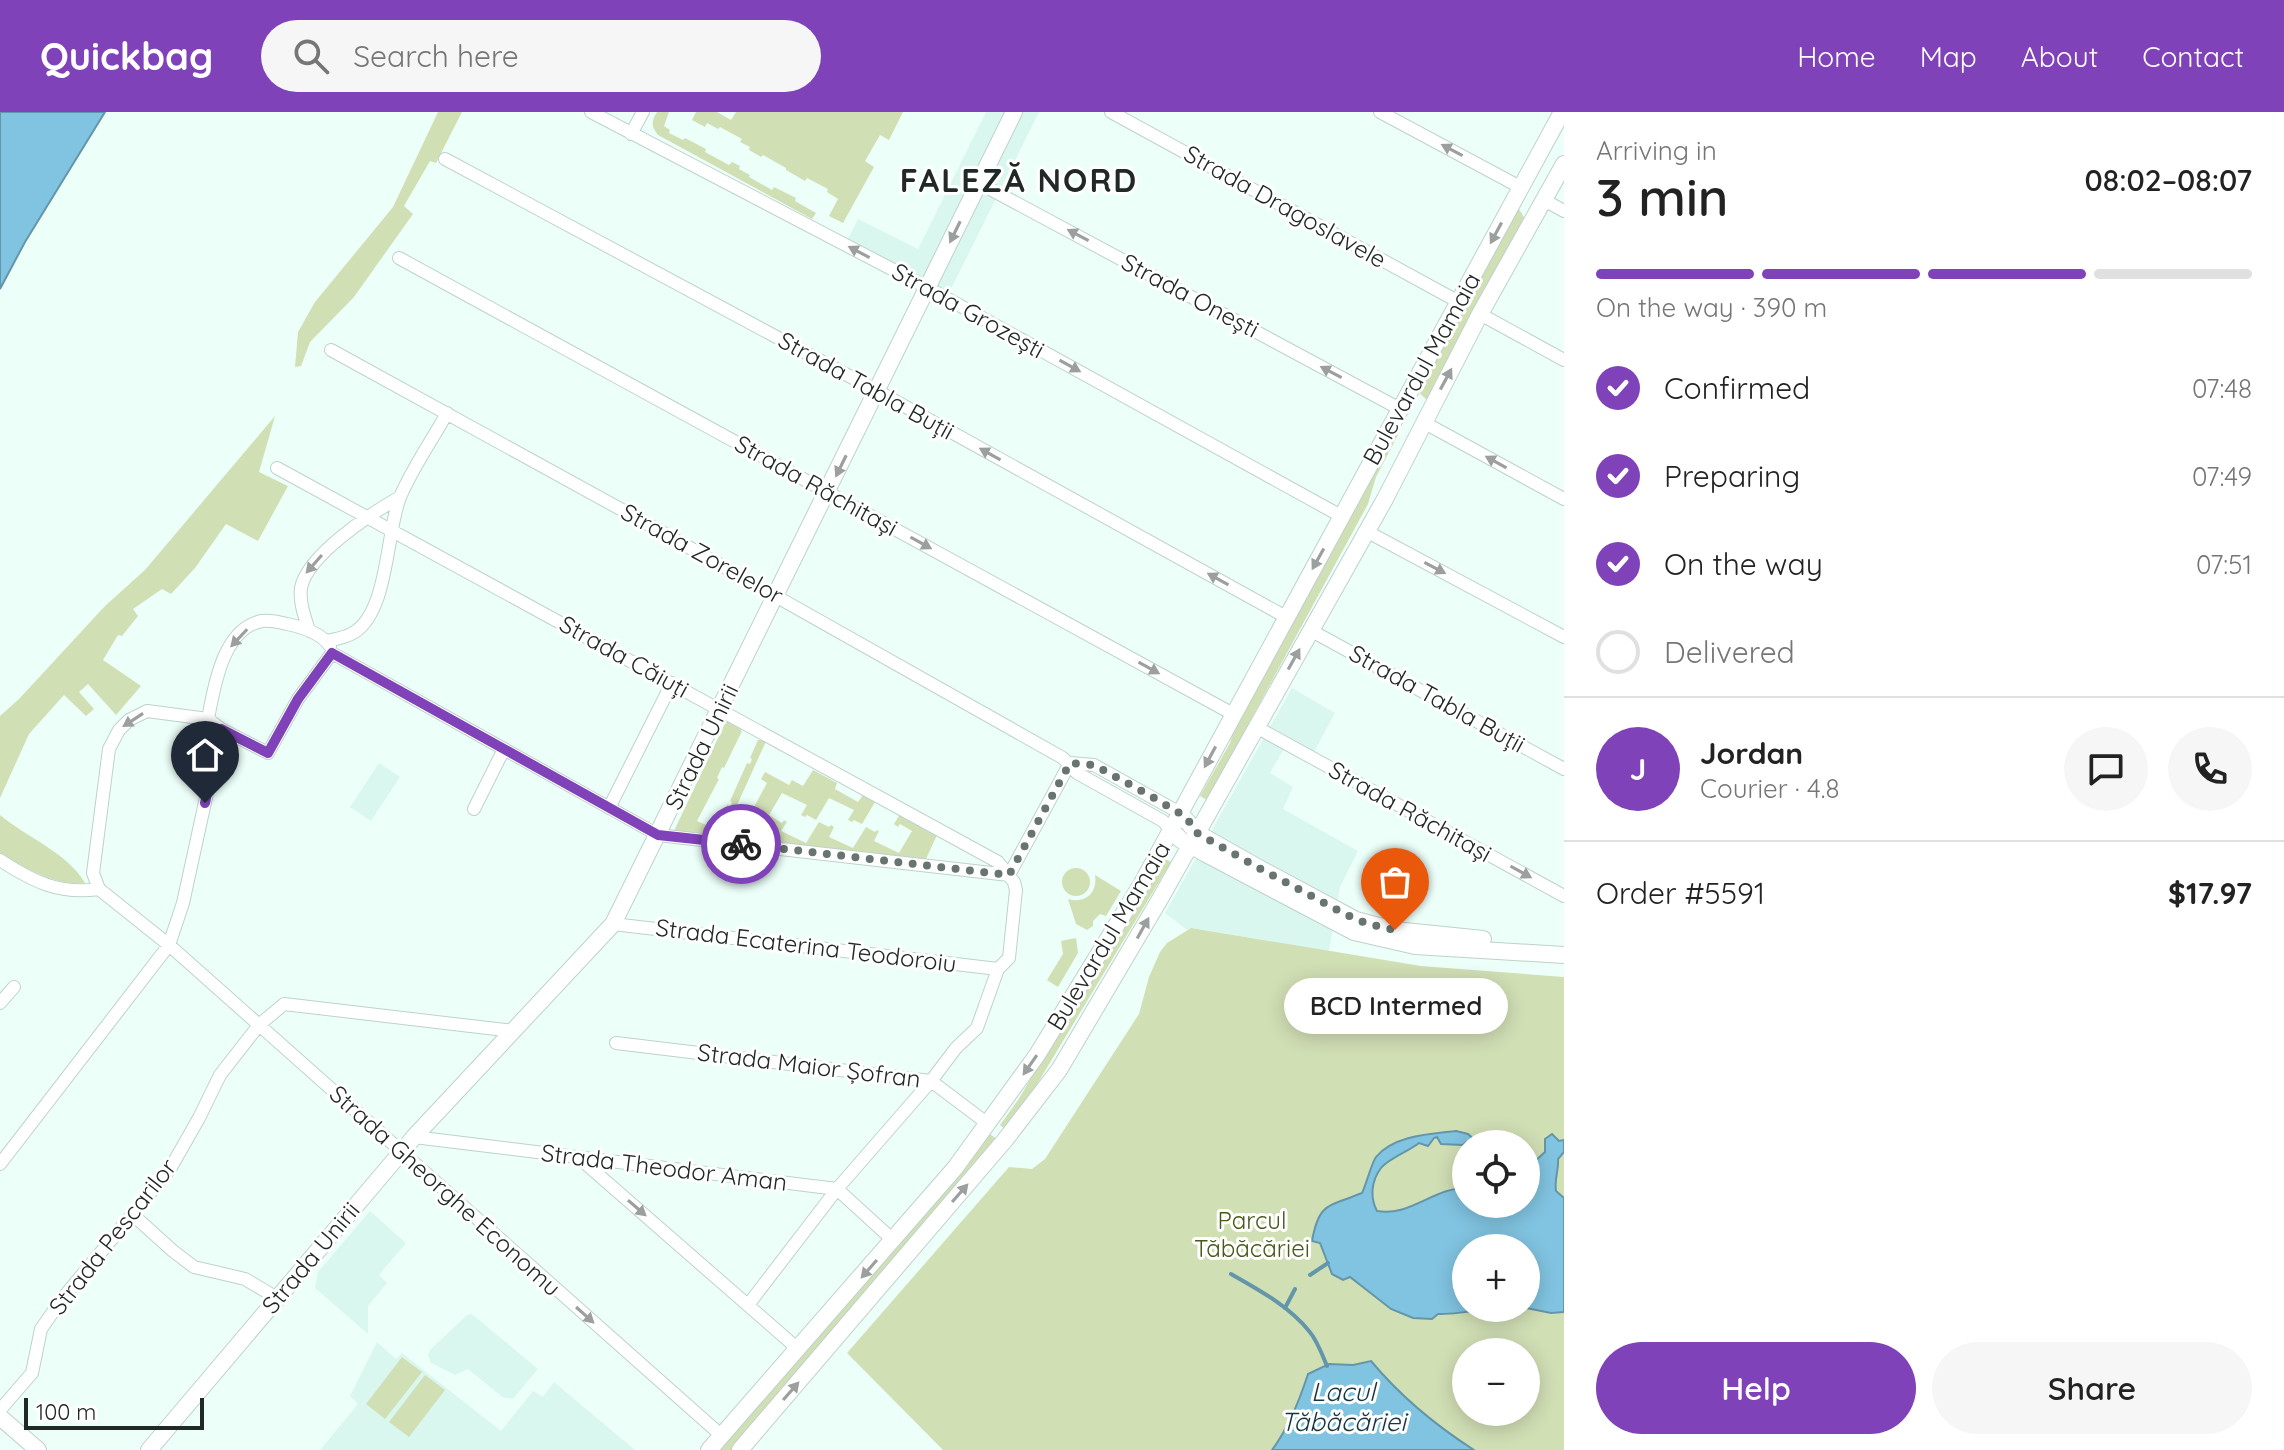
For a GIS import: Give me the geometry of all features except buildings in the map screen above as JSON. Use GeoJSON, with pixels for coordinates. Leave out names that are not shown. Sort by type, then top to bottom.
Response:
{"type":"FeatureCollection","features":[{"type":"Feature","properties":{"kind":"main road","name":"Strada Unirii"},"geometry":{"type":"LineString","coordinates":[[149,1450],[414,1137],[613,924],[1014,112]]}},
{"type":"Feature","properties":{"kind":"main road","name":"Bulevardul Mamaia"},"geometry":{"type":"LineString","coordinates":[[709,1450],[955,1168],[1053,1030],[1141,885],[1561,114]]}},
{"type":"Feature","properties":{"kind":"main road"},"geometry":{"type":"LineString","coordinates":[[1535,215],[1528,211],[1527,196],[1554,140],[1561,114]]}},
{"type":"Feature","properties":{"kind":"main road","name":"Bulevardul Mamaia"},"geometry":{"type":"LineString","coordinates":[[740,1450],[1005,1140],[1059,1070],[1194,839],[1385,499],[1480,314],[1564,164]]}},
{"type":"Feature","properties":{"kind":"main road"},"geometry":{"type":"LineString","coordinates":[[1385,499],[1395,466],[1424,407],[1418,397],[1404,402]]}},
{"type":"Feature","properties":{"kind":"main road"},"geometry":{"type":"LineString","coordinates":[[1180,813],[1186,817],[1194,839]]}},
{"type":"Feature","properties":{"kind":"main road"},"geometry":{"type":"LineString","coordinates":[[1171,830],[1181,840],[1194,839],[1259,868],[1368,924],[1563,948]]}},
{"type":"Feature","properties":{"kind":"main road"},"geometry":{"type":"LineString","coordinates":[[0,1417],[38,1450]]}},
{"type":"Feature","properties":{"kind":"street","name":"Strada Grozești"},"geometry":{"type":"LineString","coordinates":[[591,112],[928,288],[1341,516]]}},
{"type":"Feature","properties":{"kind":"street"},"geometry":{"type":"LineString","coordinates":[[631,134],[643,112]]}},
{"type":"Feature","properties":{"kind":"street","name":"Strada Dragoslavele"},"geometry":{"type":"LineString","coordinates":[[1111,112],[1459,302]]}},
{"type":"Feature","properties":{"kind":"street"},"geometry":{"type":"LineString","coordinates":[[1380,112],[1520,187]]}},
{"type":"Feature","properties":{"kind":"street","name":"Strada Tabla Buții"},"geometry":{"type":"LineString","coordinates":[[445,159],[877,391],[1286,617]]}},
{"type":"Feature","properties":{"kind":"street","name":"Strada Onești"},"geometry":{"type":"LineString","coordinates":[[979,183],[1404,402]]}},
{"type":"Feature","properties":{"kind":"street"},"geometry":{"type":"LineString","coordinates":[[1544,200],[1564,211]]}},
{"type":"Feature","properties":{"kind":"street","name":"Strada Răchitași"},"geometry":{"type":"LineString","coordinates":[[399,258],[1233,714]]}},
{"type":"Feature","properties":{"kind":"street"},"geometry":{"type":"LineString","coordinates":[[1480,314],[1564,360]]}},
{"type":"Feature","properties":{"kind":"street","name":"Strada Zorelelor"},"geometry":{"type":"LineString","coordinates":[[331,350],[777,596],[1070,763],[1094,765],[1180,813]]}},
{"type":"Feature","properties":{"kind":"street"},"geometry":{"type":"LineString","coordinates":[[169,945],[99,889],[93,873],[109,749],[119,730],[129,720],[147,711],[208,719],[268,753],[329,647],[364,625],[377,605],[400,497],[447,413]]}},
{"type":"Feature","properties":{"kind":"street"},"geometry":{"type":"LineString","coordinates":[[1423,422],[1564,499]]}},
{"type":"Feature","properties":{"kind":"street","name":"Strada Căiuți"},"geometry":{"type":"LineString","coordinates":[[277,468],[998,862],[1009,875]]}},
{"type":"Feature","properties":{"kind":"street"},"geometry":{"type":"LineString","coordinates":[[309,631],[301,591],[305,575],[322,555],[368,516],[400,497]]}},
{"type":"Feature","properties":{"kind":"street"},"geometry":{"type":"LineString","coordinates":[[1366,531],[1564,637]]}},
{"type":"Feature","properties":{"kind":"street"},"geometry":{"type":"LineString","coordinates":[[208,719],[217,675],[232,642],[251,625],[260,622],[297,626],[504,749],[658,835],[1009,875]]}},
{"type":"Feature","properties":{"kind":"street","name":"Strada Tabla Buții"},"geometry":{"type":"LineString","coordinates":[[1310,630],[1564,769]]}},
{"type":"Feature","properties":{"kind":"street"},"geometry":{"type":"LineString","coordinates":[[609,808],[672,683]]}},
{"type":"Feature","properties":{"kind":"street","name":"Strada Răchitași"},"geometry":{"type":"LineString","coordinates":[[1256,727],[1564,896]]}},
{"type":"Feature","properties":{"kind":"street"},"geometry":{"type":"LineString","coordinates":[[0,1164],[169,945],[183,903],[221,729]]}},
{"type":"Feature","properties":{"kind":"street"},"geometry":{"type":"LineString","coordinates":[[474,809],[504,749]]}},
{"type":"Feature","properties":{"kind":"street"},"geometry":{"type":"LineString","coordinates":[[1009,875],[1070,763]]}},
{"type":"Feature","properties":{"kind":"street","name":"Strada Zorelelor"},"geometry":{"type":"LineString","coordinates":[[1070,763],[1077,773],[1163,821],[1171,830]]}},
{"type":"Feature","properties":{"kind":"street"},"geometry":{"type":"LineString","coordinates":[[0,860],[29,879],[76,892],[99,889]]}},
{"type":"Feature","properties":{"kind":"street"},"geometry":{"type":"LineString","coordinates":[[748,1305],[837,1189],[956,1048],[977,1028],[998,969],[1009,958],[1016,890],[1009,875]]}},
{"type":"Feature","properties":{"kind":"street","name":"Strada Ecaterina Teodoroiu"},"geometry":{"type":"LineString","coordinates":[[613,924],[998,969]]}},
{"type":"Feature","properties":{"kind":"street","name":"Strada Gheorghe Economu"},"geometry":{"type":"LineString","coordinates":[[169,945],[722,1436]]}},
{"type":"Feature","properties":{"kind":"street"},"geometry":{"type":"LineString","coordinates":[[0,1003],[14,987]]}},
{"type":"Feature","properties":{"kind":"street"},"geometry":{"type":"LineString","coordinates":[[259,1025],[284,1004],[513,1031]]}},
{"type":"Feature","properties":{"kind":"street","name":"Strada Pescarilor"},"geometry":{"type":"LineString","coordinates":[[0,1410],[32,1373],[41,1329],[62,1299],[170,1169],[220,1075],[259,1025]]}},
{"type":"Feature","properties":{"kind":"street","name":"Strada Maior Șofran"},"geometry":{"type":"LineString","coordinates":[[616,1043],[931,1081],[988,1124]]}},
{"type":"Feature","properties":{"kind":"street","name":"Strada Theodor Aman"},"geometry":{"type":"LineString","coordinates":[[414,1137],[837,1189]]}},
{"type":"Feature","properties":{"kind":"street"},"geometry":{"type":"LineString","coordinates":[[578,1157],[798,1349]]}},
{"type":"Feature","properties":{"kind":"street"},"geometry":{"type":"LineString","coordinates":[[837,1189],[894,1241]]}},
{"type":"Feature","properties":{"kind":"street"},"geometry":{"type":"LineString","coordinates":[[132,1214],[194,1267],[245,1279],[277,1298]]}},
{"type":"Feature","properties":{"kind":"shaded area"},"geometry":{"type":"Polygon","coordinates":[[[986,112],[1039,112],[949,293],[846,242],[858,219],[918,249],[986,112]]]}},
{"type":"Feature","properties":{"kind":"shaded area"},"geometry":{"type":"Polygon","coordinates":[[[1292,688],[1335,713],[1309,761],[1285,747],[1270,773],[1293,787],[1283,809],[1358,851],[1340,887],[1329,951],[1191,928],[1187,930],[1165,913],[1292,688]]]}},
{"type":"Feature","properties":{"kind":"shaded area"},"geometry":{"type":"Polygon","coordinates":[[[379,763],[400,777],[371,821],[350,807],[379,763]]]}},
{"type":"Feature","properties":{"kind":"shaded area"},"geometry":{"type":"Polygon","coordinates":[[[370,1211],[406,1243],[379,1275],[387,1283],[368,1306],[368,1334],[315,1288],[318,1272],[370,1211]]]}},
{"type":"Feature","properties":{"kind":"shaded area"},"geometry":{"type":"Polygon","coordinates":[[[472,1314],[538,1369],[513,1399],[502,1397],[468,1369],[455,1375],[431,1363],[430,1350],[467,1315],[472,1314]]]}},
{"type":"Feature","properties":{"kind":"shaded area"},"geometry":{"type":"Polygon","coordinates":[[[377,1342],[396,1359],[402,1353],[501,1431],[533,1391],[543,1397],[554,1382],[635,1450],[320,1450],[358,1404],[350,1396],[377,1342]]]}},
{"type":"Feature","properties":{"kind":"green space"},"geometry":{"type":"Polygon","coordinates":[[[438,112],[462,112],[436,163],[430,161],[404,206],[413,214],[354,297],[310,342],[301,366],[295,367],[298,332],[315,302],[393,207],[438,112]]]}},
{"type":"Feature","properties":{"kind":"green space"},"geometry":{"type":"Polygon","coordinates":[[[657,112],[669,112],[664,126],[670,130],[669,133],[706,149],[705,152],[729,165],[732,162],[740,166],[739,169],[749,177],[772,190],[774,187],[796,198],[795,201],[816,213],[812,219],[658,135],[653,124],[657,112]]]}},
{"type":"Feature","properties":{"kind":"green space"},"geometry":{"type":"Polygon","coordinates":[[[696,112],[717,112],[731,120],[736,112],[903,112],[889,140],[880,135],[865,161],[874,167],[843,223],[829,216],[838,199],[827,192],[828,189],[807,178],[805,181],[763,155],[761,157],[740,142],[742,139],[720,127],[718,129],[707,123],[705,127],[692,120],[696,112]]]}},
{"type":"Feature","properties":{"kind":"green space"},"geometry":{"type":"Polygon","coordinates":[[[1517,206],[1525,219],[1427,400],[1417,391],[1517,206]]]}},
{"type":"Feature","properties":{"kind":"green space"},"geometry":{"type":"Polygon","coordinates":[[[275,416],[259,472],[288,486],[258,541],[226,524],[195,568],[171,594],[162,589],[133,609],[138,616],[122,636],[118,635],[103,660],[141,686],[116,715],[88,684],[79,692],[94,709],[86,716],[64,695],[29,734],[0,798],[0,716],[105,606],[145,570],[275,416]]]}},
{"type":"Feature","properties":{"kind":"green space"},"geometry":{"type":"Polygon","coordinates":[[[1396,429],[1400,431],[1376,477],[1368,504],[1207,800],[1200,796],[1230,743],[1238,714],[1396,429]]]}},
{"type":"Feature","properties":{"kind":"green space"},"geometry":{"type":"Polygon","coordinates":[[[728,717],[743,724],[742,731],[697,821],[718,830],[747,763],[750,764],[758,740],[764,734],[768,737],[722,838],[673,833],[728,717]]]}},
{"type":"Feature","properties":{"kind":"green space"},"geometry":{"type":"Polygon","coordinates":[[[813,770],[837,783],[835,789],[858,802],[863,795],[875,802],[862,824],[848,820],[854,810],[829,798],[816,820],[801,815],[807,805],[782,793],[769,815],[782,823],[784,820],[787,822],[781,831],[806,843],[819,822],[834,827],[829,837],[853,848],[866,827],[879,831],[874,841],[899,853],[912,831],[894,824],[900,814],[937,835],[925,861],[753,842],[755,834],[745,833],[742,829],[767,783],[761,779],[765,772],[789,785],[792,780],[803,786],[813,770]]]}},
{"type":"Feature","properties":{"kind":"green space"},"geometry":{"type":"Polygon","coordinates":[[[0,815],[57,854],[78,872],[85,883],[52,879],[0,853],[0,815]]]}},
{"type":"Feature","properties":{"kind":"green space"},"geometry":{"type":"Polygon","coordinates":[[[1163,858],[1171,862],[1025,1104],[1006,1130],[1000,1125],[1163,858]]]}},
{"type":"Feature","properties":{"kind":"green space"},"geometry":{"type":"Polygon","coordinates":[[[1076,868],[1086,872],[1090,882],[1086,892],[1076,896],[1066,892],[1062,882],[1066,872],[1076,868]]]}},
{"type":"Feature","properties":{"kind":"green space"},"geometry":{"type":"Polygon","coordinates":[[[1095,875],[1121,891],[1106,916],[1100,914],[1087,930],[1076,924],[1068,899],[1080,900],[1089,896],[1095,875]]]}},
{"type":"Feature","properties":{"kind":"green space","name":"Parcul Tăbăcăriei"},"geometry":{"type":"Polygon","coordinates":[[[1191,928],[1421,966],[1564,977],[1564,1450],[943,1450],[847,1353],[1009,1167],[1032,1169],[1045,1159],[1139,1014],[1160,952],[1167,943],[1191,928]]]}},
{"type":"Feature","properties":{"kind":"green space"},"geometry":{"type":"Polygon","coordinates":[[[1076,938],[1078,953],[1058,987],[1047,980],[1063,954],[1061,941],[1076,938]]]}},
{"type":"Feature","properties":{"kind":"green space"},"geometry":{"type":"Polygon","coordinates":[[[990,1134],[998,1140],[732,1450],[718,1450],[990,1134]]]}},
{"type":"Feature","properties":{"kind":"green space"},"geometry":{"type":"Polygon","coordinates":[[[402,1357],[422,1372],[385,1419],[366,1404],[402,1357]]]}},
{"type":"Feature","properties":{"kind":"green space"},"geometry":{"type":"Polygon","coordinates":[[[425,1375],[445,1390],[409,1437],[389,1422],[425,1375]]]}},
{"type":"Feature","properties":{"kind":"water"},"geometry":{"type":"Polygon","coordinates":[[[0,112],[105,112],[25,242],[0,289],[0,112]]]}},
{"type":"Feature","properties":{"kind":"water"},"geometry":{"type":"Polygon","coordinates":[[[1452,1132],[1452,1144],[1441,1144],[1437,1137],[1428,1146],[1419,1143],[1384,1165],[1373,1184],[1373,1201],[1377,1211],[1400,1210],[1452,1190],[1452,1218],[1540,1218],[1540,1156],[1545,1152],[1545,1139],[1552,1134],[1559,1141],[1564,1140],[1564,1152],[1558,1159],[1556,1191],[1564,1198],[1564,1312],[1540,1311],[1540,1234],[1452,1234],[1452,1314],[1438,1314],[1432,1319],[1413,1318],[1391,1309],[1350,1277],[1343,1280],[1332,1274],[1320,1243],[1312,1241],[1322,1212],[1333,1204],[1362,1193],[1376,1157],[1393,1144],[1413,1137],[1452,1132]]]}},
{"type":"Feature","properties":{"kind":"water","name":"Lacul Tăbăcăriei"},"geometry":{"type":"Polygon","coordinates":[[[1371,1361],[1419,1410],[1474,1450],[1272,1450],[1293,1414],[1308,1374],[1329,1364],[1353,1365],[1371,1361]]]}},
{"type":"Feature","properties":{"kind":"waterway"},"geometry":{"type":"LineString","coordinates":[[1310,1275],[1328,1263]]}},
{"type":"Feature","properties":{"kind":"waterway"},"geometry":{"type":"LineString","coordinates":[[1231,1274],[1273,1299],[1301,1322],[1314,1339],[1327,1366]]}},
{"type":"Feature","properties":{"kind":"waterway"},"geometry":{"type":"LineString","coordinates":[[1285,1308],[1295,1289]]}},
{"type":"Feature","properties":{"kind":"way so far"},"geometry":{"type":"LineString","coordinates":[[741,844],[1009,875],[1070,763],[1094,765],[1167,805],[1186,817],[1197,833],[1259,868],[1356,920],[1395,930]]}},
{"type":"Feature","properties":{"kind":"place","name":"BCD Intermed"},"geometry":{"type":"Point","coordinates":[1395,930]}},
{"type":"Feature","properties":{"kind":"district","name":"FALEZĂ NORD"},"geometry":{"type":"Point","coordinates":[1019,181]}},
{"type":"Feature","properties":{"kind":"route"},"geometry":{"type":"LineString","coordinates":[[205,803],[221,729],[268,753],[298,699],[332,653],[658,835],[741,844]]}}]}
